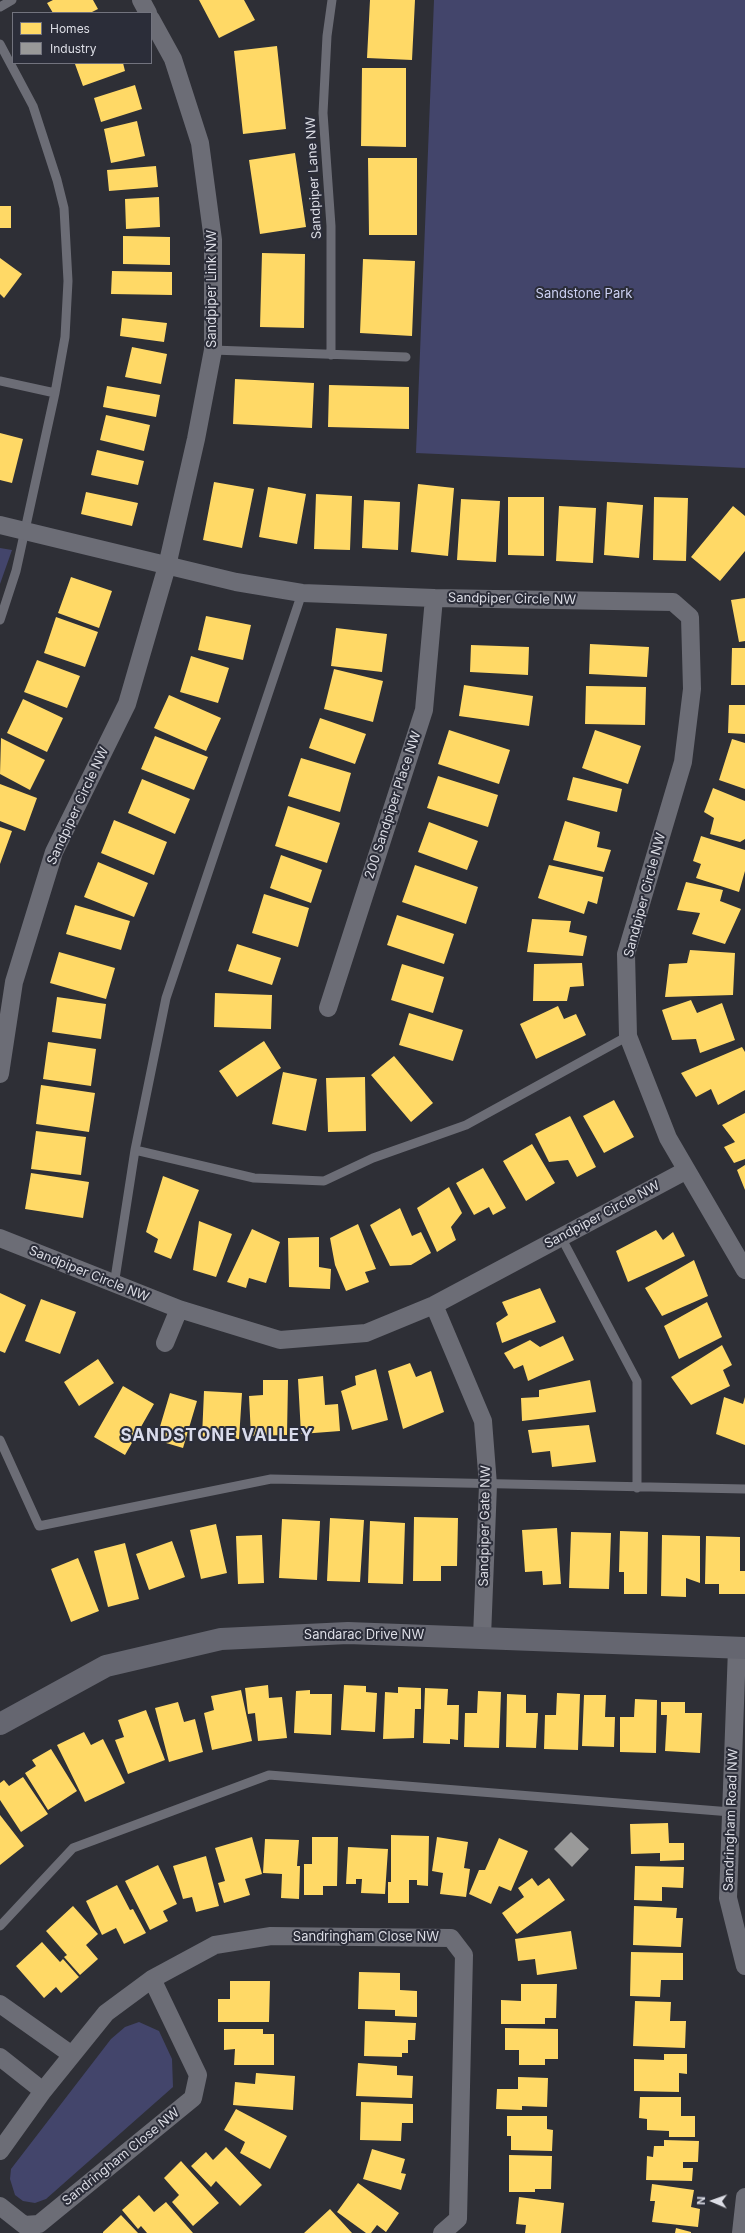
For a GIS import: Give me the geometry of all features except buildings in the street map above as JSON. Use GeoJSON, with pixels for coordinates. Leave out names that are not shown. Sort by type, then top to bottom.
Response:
{"type":"FeatureCollection","features":[{"type":"Feature","properties":{"kind":"street"},"geometry":{"type":"LineString","coordinates":[[141,0],[147,12]]}},
{"type":"Feature","properties":{"kind":"street","name":"Sandpiper Link NW"},"geometry":{"type":"LineString","coordinates":[[152,21],[173,60],[200,143],[213,240],[213,350],[196,439],[167,566]]}},
{"type":"Feature","properties":{"kind":"street","name":"Sandpiper Circle NW"},"geometry":{"type":"LineString","coordinates":[[0,525],[26,530],[236,582],[302,593],[434,598],[673,602],[690,617],[692,690],[683,762],[626,954],[628,1036],[668,1138],[685,1170],[434,1305],[366,1332],[280,1340],[179,1309],[114,1285],[0,1238]]}},
{"type":"Feature","properties":{"kind":"street","name":"Sandpiper Circle NW"},"geometry":{"type":"LineString","coordinates":[[0,1074],[14,982],[54,852],[127,704],[167,566]]}},
{"type":"Feature","properties":{"kind":"street","name":"200 Sandpiper Place NW"},"geometry":{"type":"LineString","coordinates":[[328,1008],[424,710],[434,598]]}},
{"type":"Feature","properties":{"kind":"street"},"geometry":{"type":"LineString","coordinates":[[685,1170],[745,1270]]}},
{"type":"Feature","properties":{"kind":"street","name":"Sandpiper Gate NW"},"geometry":{"type":"LineString","coordinates":[[434,1305],[483,1421],[488,1485],[482,1637]]}},
{"type":"Feature","properties":{"kind":"street"},"geometry":{"type":"LineString","coordinates":[[165,1343],[179,1309]]}},
{"type":"Feature","properties":{"kind":"street","name":"Sandarac Drive NW"},"geometry":{"type":"LineString","coordinates":[[0,1724],[106,1666],[221,1639],[348,1633],[741,1648]]}},
{"type":"Feature","properties":{"kind":"street","name":"Sandringham Road NW"},"geometry":{"type":"LineString","coordinates":[[741,1648],[731,1812],[728,1898],[745,1966]]}},
{"type":"Feature","properties":{"kind":"street","name":"Sandringham Close NW"},"geometry":{"type":"LineString","coordinates":[[0,2150],[43,2091],[106,2013],[152,1979],[216,1945],[270,1936],[451,1938],[464,1955],[458,2219],[442,2233]]}},
{"type":"Feature","properties":{"kind":"street","name":"Sandringham Close NW"},"geometry":{"type":"LineString","coordinates":[[0,2206],[24,2224],[39,2224],[193,2098],[198,2075],[152,1979]]}},
{"type":"Feature","properties":{"kind":"street"},"geometry":{"type":"LineString","coordinates":[[0,2004],[72,2055]]}},
{"type":"Feature","properties":{"kind":"street"},"geometry":{"type":"LineString","coordinates":[[0,2057],[43,2091]]}},
{"type":"Feature","properties":{"kind":"street"},"geometry":{"type":"LineString","coordinates":[[741,2233],[745,2197]]}},
{"type":"Feature","properties":{"kind":"lane"},"geometry":{"type":"LineString","coordinates":[[0,7],[12,0]]}},
{"type":"Feature","properties":{"kind":"lane","name":"Sandpiper Lane NW"},"geometry":{"type":"LineString","coordinates":[[331,355],[331,226],[323,114],[327,36],[332,0]]}},
{"type":"Feature","properties":{"kind":"lane"},"geometry":{"type":"LineString","coordinates":[[0,44],[33,106],[50,154],[64,208],[68,281],[65,337],[55,393],[26,530],[16,571],[0,620]]}},
{"type":"Feature","properties":{"kind":"lane"},"geometry":{"type":"LineString","coordinates":[[213,350],[406,357]]}},
{"type":"Feature","properties":{"kind":"lane"},"geometry":{"type":"LineString","coordinates":[[0,381],[55,393]]}},
{"type":"Feature","properties":{"kind":"lane"},"geometry":{"type":"LineString","coordinates":[[114,1285],[135,1150],[166,998],[302,593]]}},
{"type":"Feature","properties":{"kind":"lane"},"geometry":{"type":"LineString","coordinates":[[135,1150],[254,1178],[324,1182],[373,1158],[466,1125],[628,1036]]}},
{"type":"Feature","properties":{"kind":"lane"},"geometry":{"type":"LineString","coordinates":[[561,1237],[637,1381],[637,1488]]}},
{"type":"Feature","properties":{"kind":"lane"},"geometry":{"type":"LineString","coordinates":[[0,1440],[39,1526],[271,1479],[745,1490]]}},
{"type":"Feature","properties":{"kind":"lane"},"geometry":{"type":"LineString","coordinates":[[0,1926],[73,1848],[269,1775],[731,1812]]}},
{"type":"Feature","properties":{"kind":"green space","name":"Sandstone Park"},"geometry":{"type":"Polygon","coordinates":[[[434,0],[745,0],[745,468],[416,453],[434,0]]]}},
{"type":"Feature","properties":{"kind":"green space"},"geometry":{"type":"Polygon","coordinates":[[[0,548],[12,550],[0,584],[0,548]]]}},
{"type":"Feature","properties":{"kind":"green space"},"geometry":{"type":"Polygon","coordinates":[[[139,2022],[159,2031],[172,2059],[173,2087],[46,2199],[35,2203],[23,2201],[15,2195],[10,2179],[11,2169],[111,2039],[125,2027],[139,2022]]]}},
{"type":"Feature","properties":{"kind":"district","name":"SANDSTONE VALLEY"},"geometry":{"type":"Point","coordinates":[217,1436]}}]}
